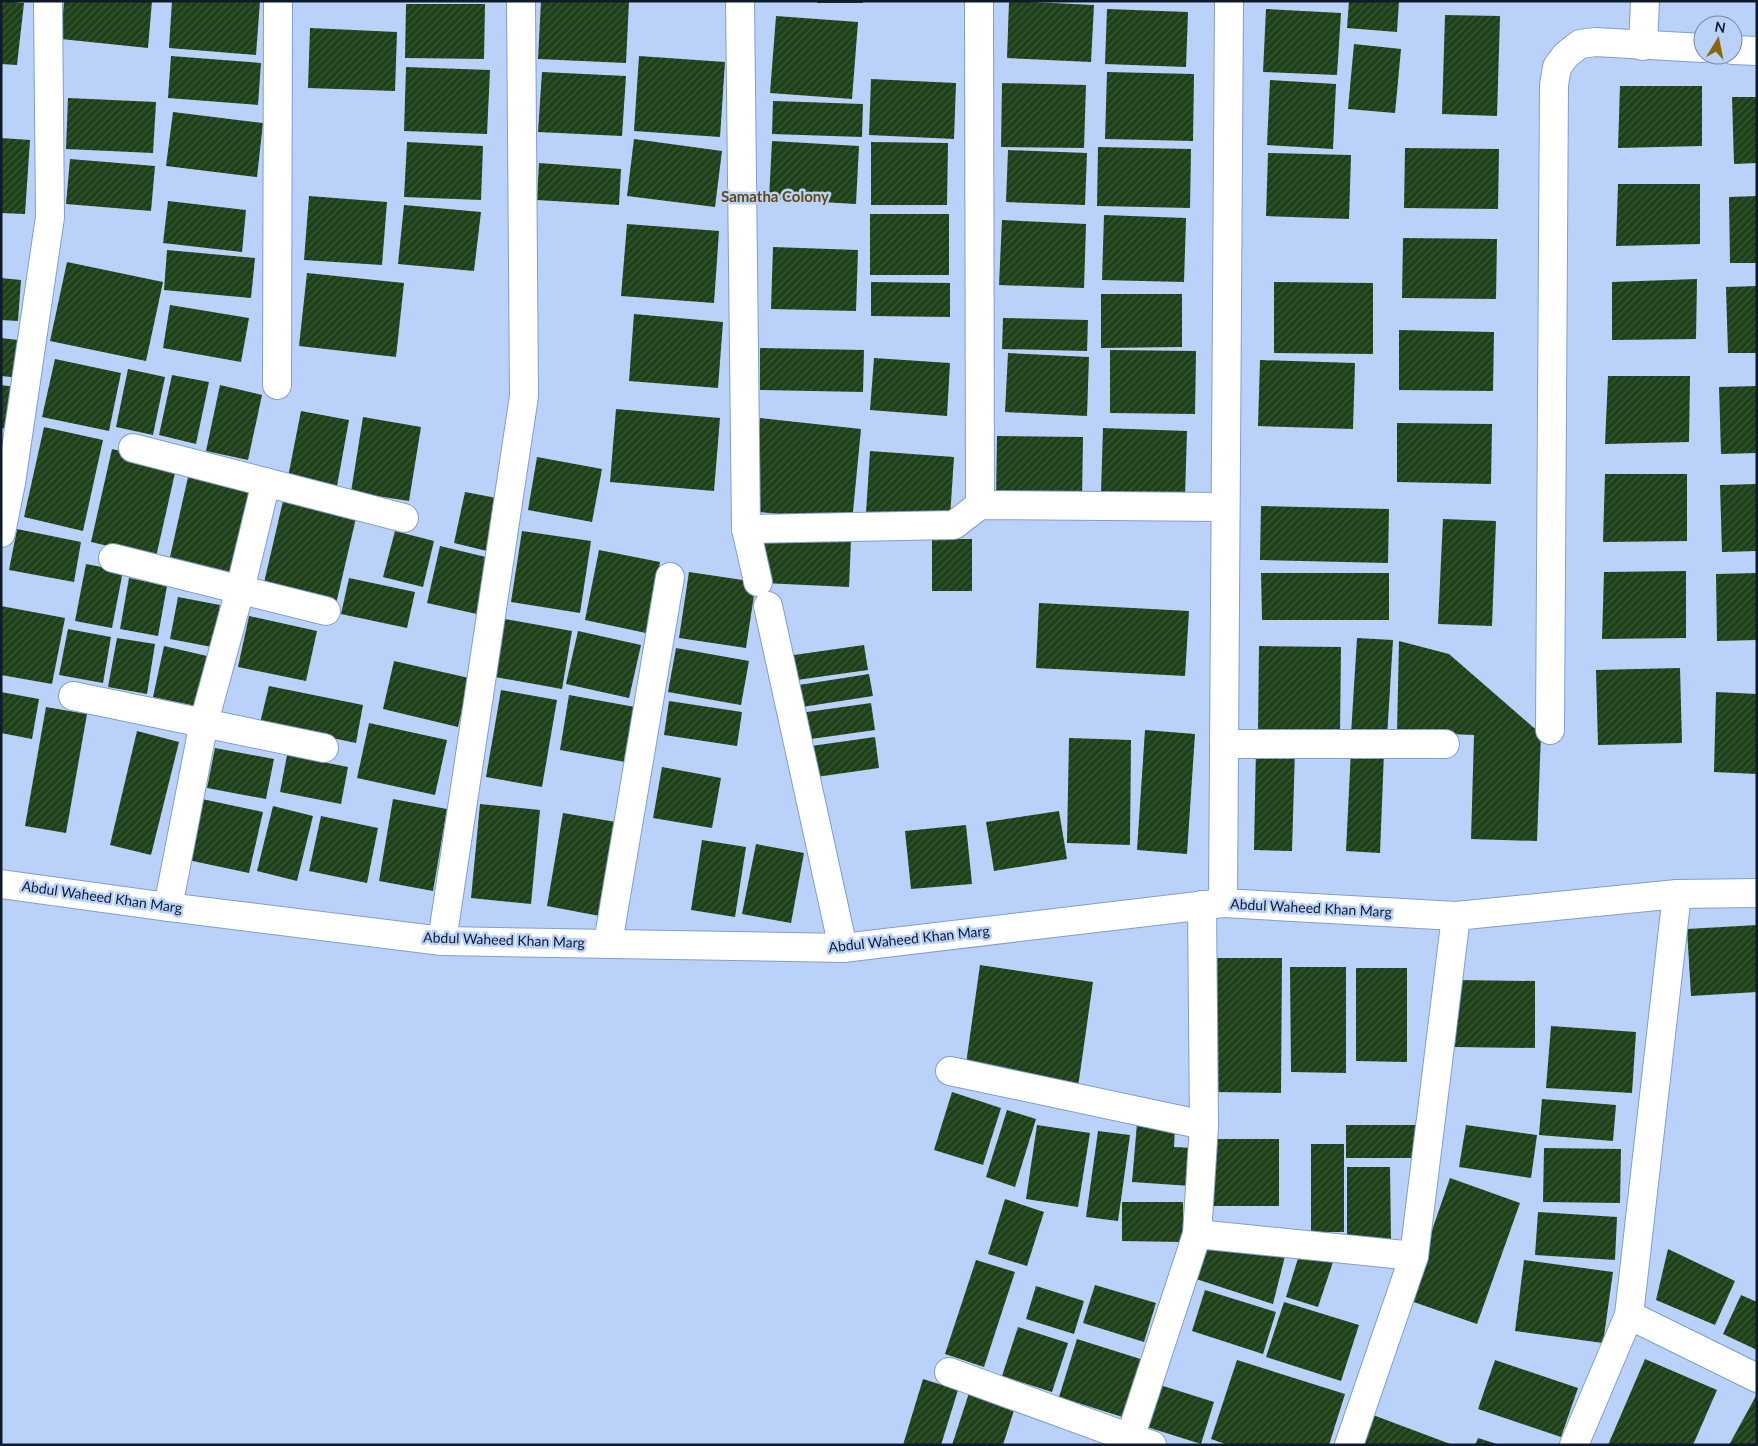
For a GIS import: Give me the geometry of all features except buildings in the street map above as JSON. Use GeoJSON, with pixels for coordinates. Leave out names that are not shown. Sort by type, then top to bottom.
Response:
{"type":"FeatureCollection","features":[{"type":"Feature","properties":{"kind":"street"},"geometry":{"type":"LineString","coordinates":[[1,533],[11,482],[50,217],[48,1]]}},
{"type":"Feature","properties":{"kind":"street"},"geometry":{"type":"LineString","coordinates":[[277,385],[278,1]]}},
{"type":"Feature","properties":{"kind":"street"},"geometry":{"type":"LineString","coordinates":[[442,940],[524,396],[521,1]]}},
{"type":"Feature","properties":{"kind":"street"},"geometry":{"type":"LineString","coordinates":[[740,1],[746,529],[763,594],[844,948]]}},
{"type":"Feature","properties":{"kind":"street"},"geometry":{"type":"LineString","coordinates":[[979,1],[980,505]]}},
{"type":"Feature","properties":{"kind":"street"},"geometry":{"type":"LineString","coordinates":[[949,1372],[1141,1442],[1197,1234],[1204,1125],[1213,904],[1224,744],[1229,1]]}},
{"type":"Feature","properties":{"kind":"street"},"geometry":{"type":"LineString","coordinates":[[1643,46],[1645,1]]}},
{"type":"Feature","properties":{"kind":"street"},"geometry":{"type":"LineString","coordinates":[[1550,730],[1554,85],[1557,68],[1566,55],[1580,44],[1595,42],[1693,48]]}},
{"type":"Feature","properties":{"kind":"street"},"geometry":{"type":"LineString","coordinates":[[1743,50],[1757,50]]}},
{"type":"Feature","properties":{"kind":"street"},"geometry":{"type":"LineString","coordinates":[[132,448],[404,518]]}},
{"type":"Feature","properties":{"kind":"street"},"geometry":{"type":"LineString","coordinates":[[168,906],[204,722],[240,590],[266,482]]}},
{"type":"Feature","properties":{"kind":"street"},"geometry":{"type":"LineString","coordinates":[[746,529],[954,525],[980,505],[1225,507]]}},
{"type":"Feature","properties":{"kind":"street"},"geometry":{"type":"LineString","coordinates":[[113,558],[326,611]]}},
{"type":"Feature","properties":{"kind":"street"},"geometry":{"type":"LineString","coordinates":[[608,944],[670,577]]}},
{"type":"Feature","properties":{"kind":"street"},"geometry":{"type":"LineString","coordinates":[[73,696],[324,748]]}},
{"type":"Feature","properties":{"kind":"street"},"geometry":{"type":"LineString","coordinates":[[1224,744],[1445,744]]}},
{"type":"Feature","properties":{"kind":"street","name":"Abdul Waheed Khan Marg"},"geometry":{"type":"LineString","coordinates":[[1,884],[442,940],[844,948],[1213,904],[1456,916],[1677,894],[1757,893]]}},
{"type":"Feature","properties":{"kind":"street"},"geometry":{"type":"LineString","coordinates":[[1574,1445],[1629,1315],[1677,894]]}},
{"type":"Feature","properties":{"kind":"street"},"geometry":{"type":"LineString","coordinates":[[1349,1445],[1414,1256],[1456,916]]}},
{"type":"Feature","properties":{"kind":"street"},"geometry":{"type":"LineString","coordinates":[[950,1071],[1204,1125]]}},
{"type":"Feature","properties":{"kind":"street"},"geometry":{"type":"LineString","coordinates":[[1197,1234],[1414,1256]]}},
{"type":"Feature","properties":{"kind":"street"},"geometry":{"type":"LineString","coordinates":[[1629,1315],[1757,1378]]}},
{"type":"Feature","properties":{"kind":"district","name":"Samatha Colony"},"geometry":{"type":"Point","coordinates":[775,197]}}]}
